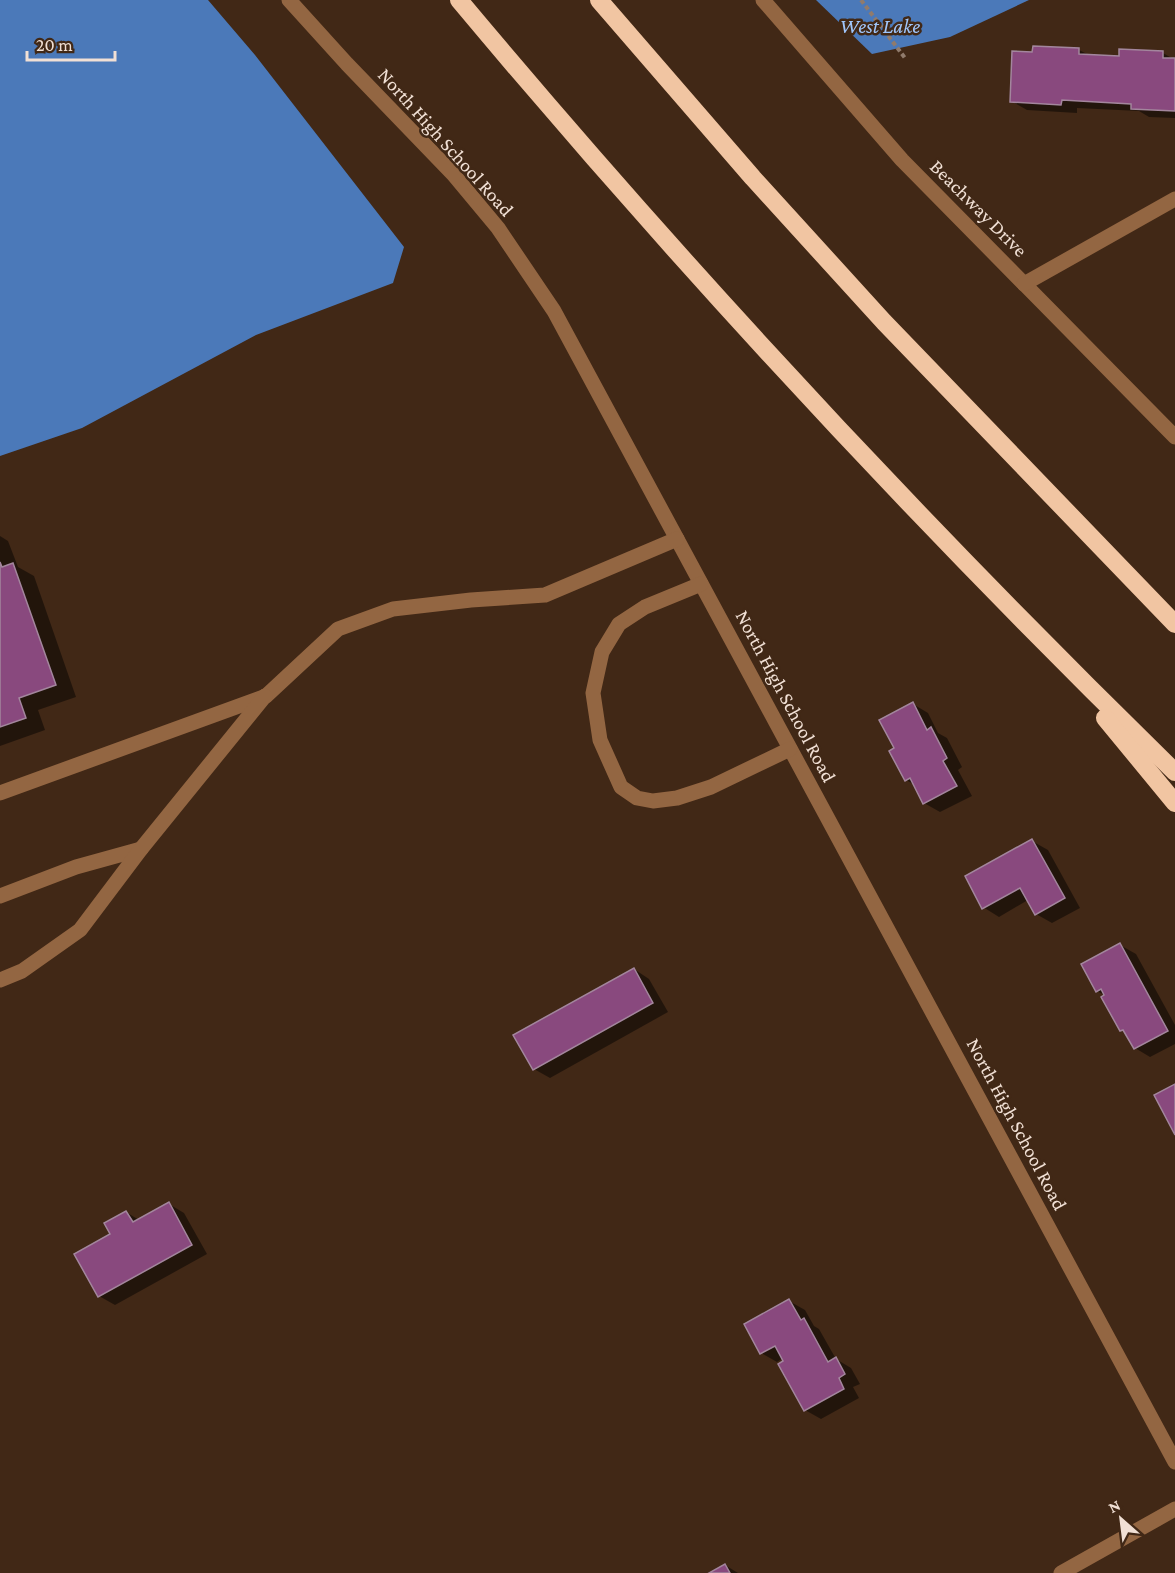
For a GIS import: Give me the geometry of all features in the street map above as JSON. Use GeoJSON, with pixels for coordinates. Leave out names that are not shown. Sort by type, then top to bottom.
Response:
{"type":"FeatureCollection","features":[{"type":"Feature","properties":{"kind":"highway"},"geometry":{"type":"LineString","coordinates":[[459,0],[772,359],[1047,647],[1175,772]]}},
{"type":"Feature","properties":{"kind":"highway"},"geometry":{"type":"LineString","coordinates":[[599,0],[753,178],[884,322],[1175,624]]}},
{"type":"Feature","properties":{"kind":"highway"},"geometry":{"type":"LineString","coordinates":[[1047,647],[1175,802]]}},
{"type":"Feature","properties":{"kind":"street","name":"North High School Road"},"geometry":{"type":"LineString","coordinates":[[289,0],[433,152],[498,228],[554,311],[1175,1462]]}},
{"type":"Feature","properties":{"kind":"street","name":"Beachway Drive"},"geometry":{"type":"LineString","coordinates":[[763,0],[902,160],[1175,437]]}},
{"type":"Feature","properties":{"kind":"street"},"geometry":{"type":"LineString","coordinates":[[1024,284],[1175,199]]}},
{"type":"Feature","properties":{"kind":"street"},"geometry":{"type":"LineString","coordinates":[[0,980],[22,972],[80,930],[141,849],[266,696],[338,629],[393,609],[471,600],[545,595],[677,539]]}},
{"type":"Feature","properties":{"kind":"street"},"geometry":{"type":"LineString","coordinates":[[701,584],[645,607],[619,624],[602,652],[594,693],[600,740],[621,787],[637,798],[653,801],[677,798],[711,787],[790,750]]}},
{"type":"Feature","properties":{"kind":"street"},"geometry":{"type":"LineString","coordinates":[[0,793],[266,696]]}},
{"type":"Feature","properties":{"kind":"street"},"geometry":{"type":"LineString","coordinates":[[0,896],[76,867],[141,849]]}},
{"type":"Feature","properties":{"kind":"street"},"geometry":{"type":"LineString","coordinates":[[1061,1573],[1175,1509]]}},
{"type":"Feature","properties":{"kind":"path"},"geometry":{"type":"LineString","coordinates":[[861,0],[905,58]]}},
{"type":"Feature","properties":{"kind":"water"},"geometry":{"type":"Polygon","coordinates":[[[0,0],[208,0],[255,55],[404,247],[393,283],[256,335],[82,428],[0,456],[0,0]]]}},
{"type":"Feature","properties":{"kind":"water","name":"West Lake"},"geometry":{"type":"Polygon","coordinates":[[[816,0],[1029,0],[950,37],[872,54],[816,0]]]}},
{"type":"Feature","properties":{"kind":"building"},"geometry":{"type":"Polygon","coordinates":[[[1033,46],[1079,48],[1079,54],[1119,56],[1119,49],[1163,51],[1163,58],[1175,58],[1175,111],[1131,109],[1131,104],[1062,100],[1061,105],[1010,102],[1012,51],[1032,52],[1033,46]]]}},
{"type":"Feature","properties":{"kind":"building"},"geometry":{"type":"Polygon","coordinates":[[[0,562],[2,567],[13,563],[56,685],[19,698],[26,718],[0,727],[0,562]]]}},
{"type":"Feature","properties":{"kind":"building"},"geometry":{"type":"Polygon","coordinates":[[[913,702],[927,730],[931,727],[947,758],[943,761],[957,786],[923,804],[910,778],[905,781],[889,751],[894,748],[879,720],[913,702]]]}},
{"type":"Feature","properties":{"kind":"building"},"geometry":{"type":"Polygon","coordinates":[[[1032,839],[1065,898],[1035,915],[1020,888],[982,909],[965,876],[1032,839]]]}},
{"type":"Feature","properties":{"kind":"building"},"geometry":{"type":"Polygon","coordinates":[[[1120,943],[1168,1031],[1134,1049],[1123,1030],[1120,1031],[1101,997],[1104,995],[1101,989],[1096,992],[1081,964],[1120,943]]]}},
{"type":"Feature","properties":{"kind":"building"},"geometry":{"type":"Polygon","coordinates":[[[634,968],[653,1003],[533,1070],[513,1035],[634,968]]]}},
{"type":"Feature","properties":{"kind":"building"},"geometry":{"type":"Polygon","coordinates":[[[1175,1084],[1175,1135],[1154,1095],[1175,1084]]]}},
{"type":"Feature","properties":{"kind":"building"},"geometry":{"type":"Polygon","coordinates":[[[169,1202],[192,1245],[98,1297],[74,1254],[110,1234],[104,1223],[126,1211],[133,1222],[169,1202]]]}},
{"type":"Feature","properties":{"kind":"building"},"geometry":{"type":"Polygon","coordinates":[[[789,1299],[801,1320],[804,1318],[828,1362],[836,1357],[845,1374],[839,1378],[844,1389],[804,1411],[778,1364],[783,1361],[775,1346],[760,1354],[744,1324],[789,1299]]]}},
{"type":"Feature","properties":{"kind":"building"},"geometry":{"type":"Polygon","coordinates":[[[725,1564],[730,1573],[709,1573],[725,1564]]]}}]}
